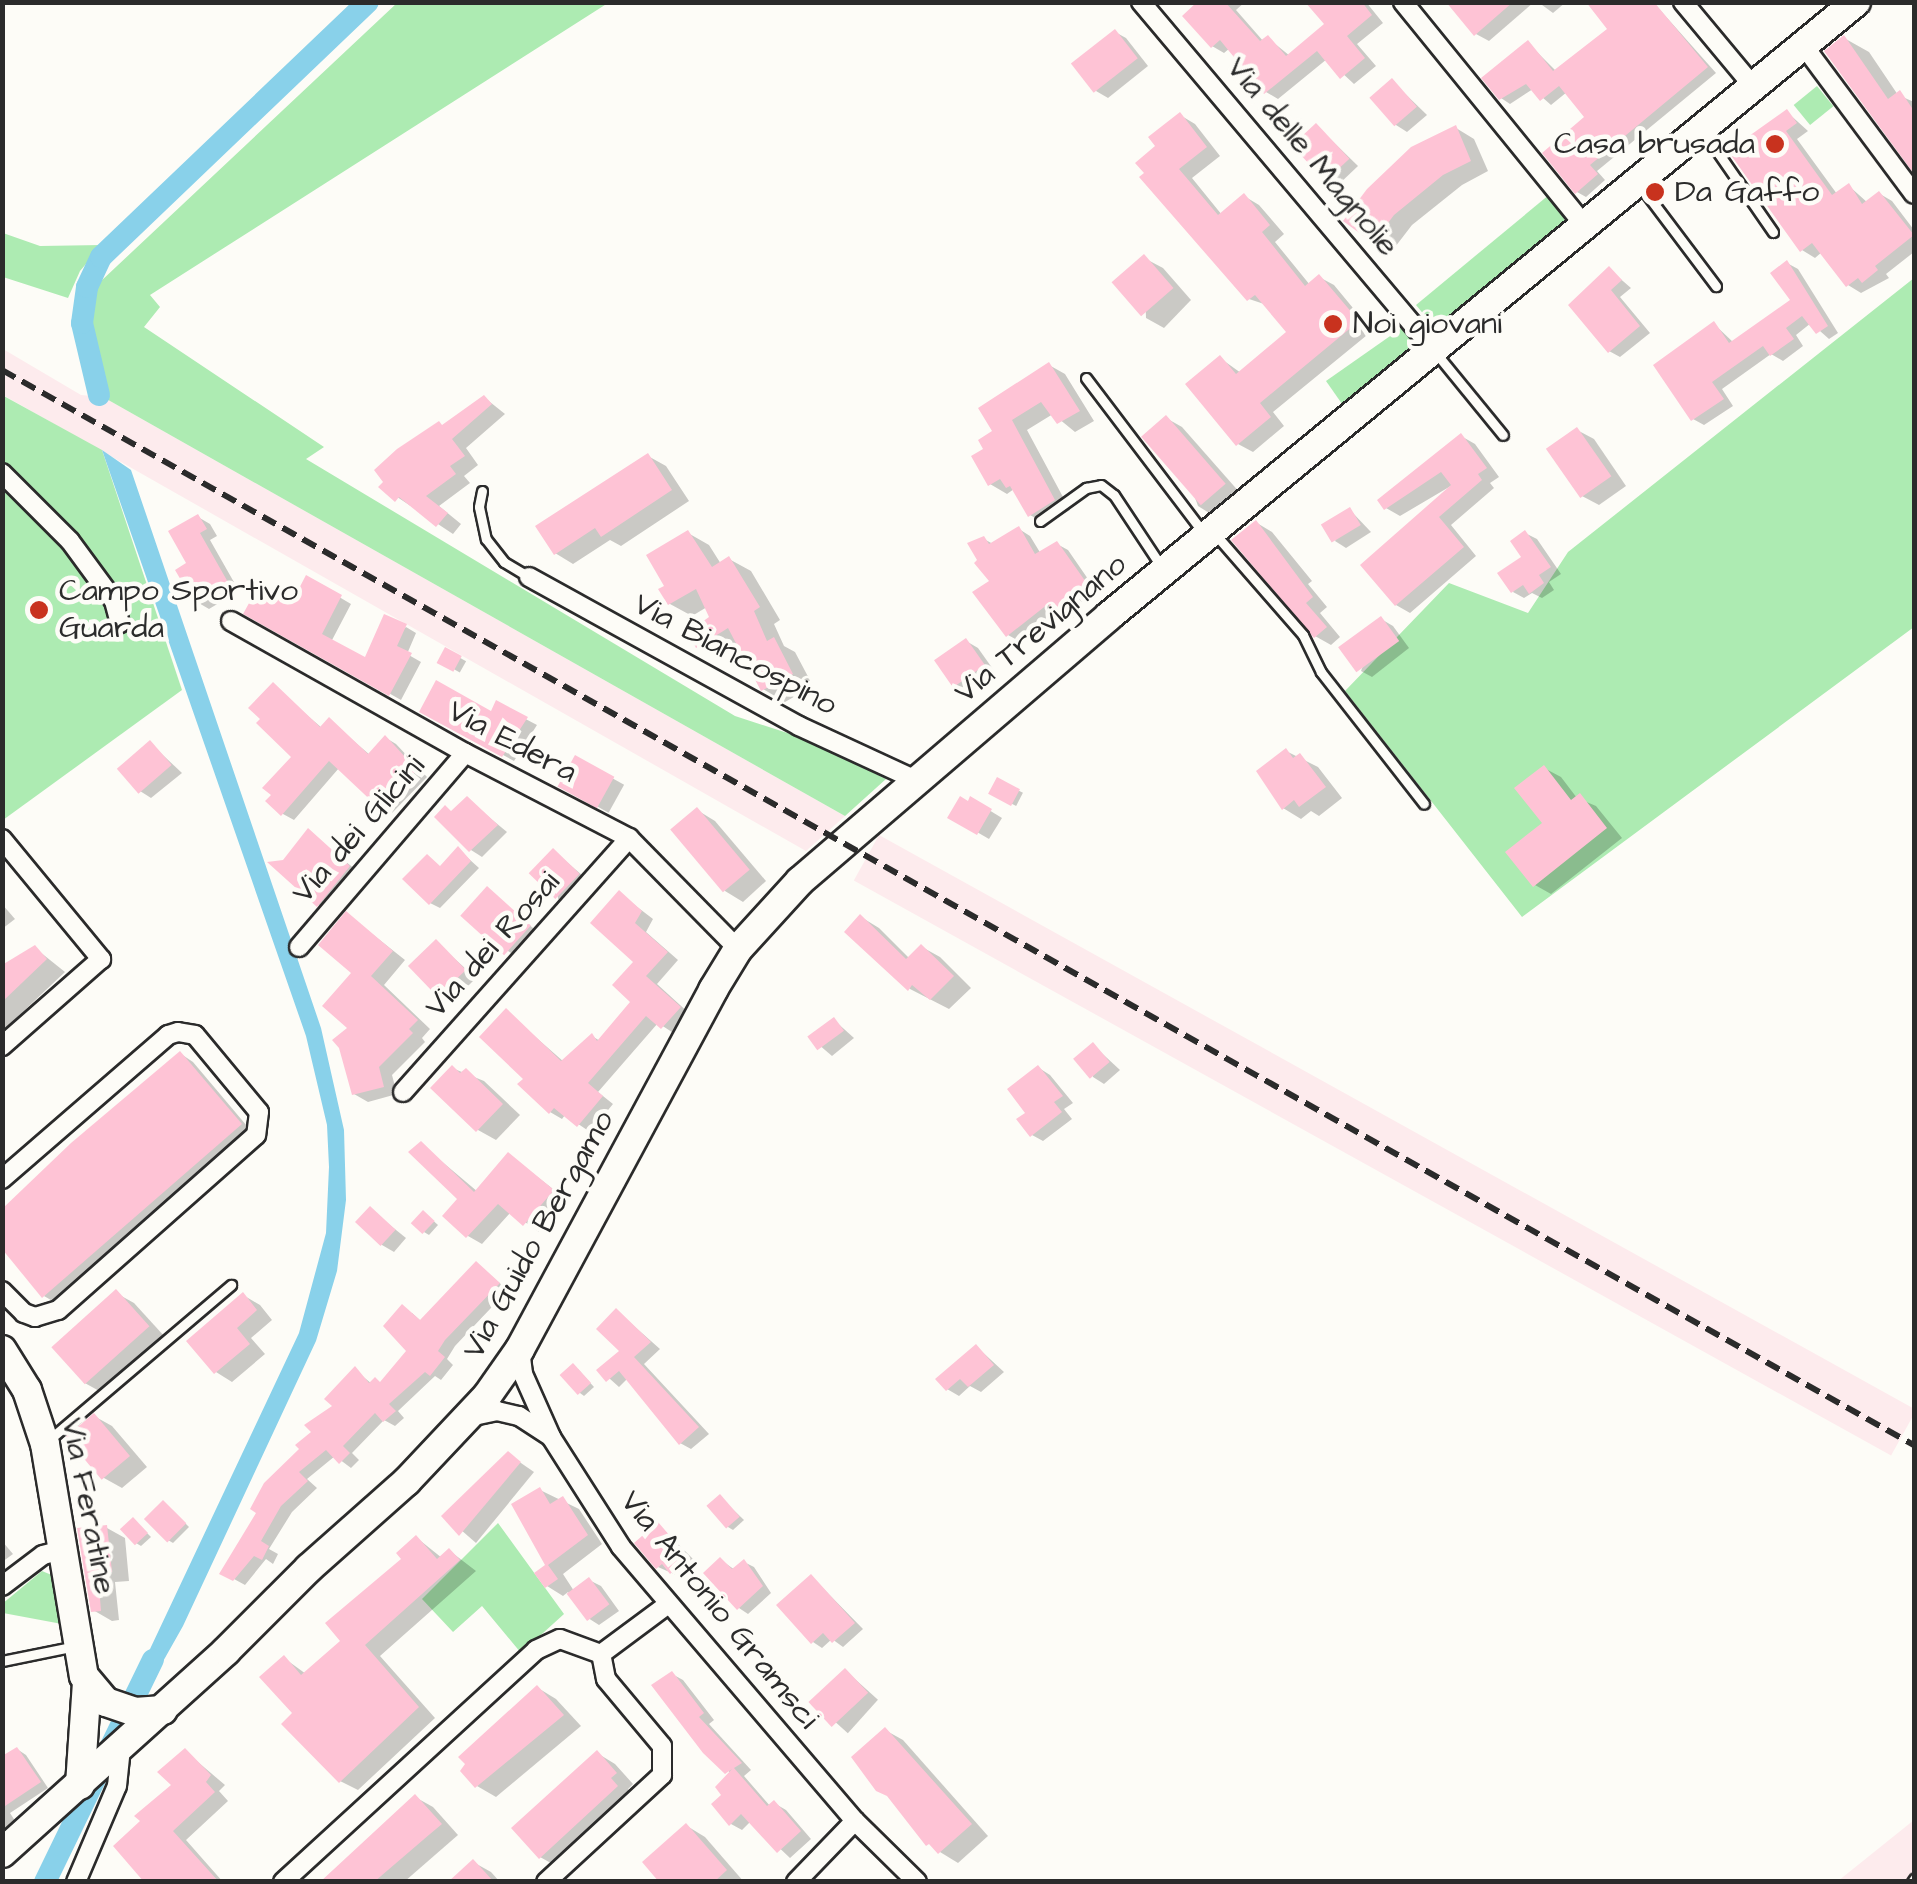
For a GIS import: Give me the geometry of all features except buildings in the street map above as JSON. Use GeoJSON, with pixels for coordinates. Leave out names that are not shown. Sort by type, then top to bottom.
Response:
{"type":"FeatureCollection","features":[{"type":"Feature","properties":{"kind":"main road","name":"Via Trevignano"},"geometry":{"type":"LineString","coordinates":[[916,780],[1849,5]]}},
{"type":"Feature","properties":{"kind":"main road","name":"Via Guido Bergamo"},"geometry":{"type":"LineString","coordinates":[[2,1853],[123,1746],[406,1482],[467,1417],[520,1349],[738,949],[818,863],[916,780]]}},
{"type":"Feature","properties":{"kind":"main road","name":"Via Feratine"},"geometry":{"type":"LineString","coordinates":[[2,1350],[27,1390],[44,1444],[90,1700]]}},
{"type":"Feature","properties":{"kind":"main road"},"geometry":{"type":"LineString","coordinates":[[90,1700],[121,1709],[162,1710]]}},
{"type":"Feature","properties":{"kind":"main road"},"geometry":{"type":"LineString","coordinates":[[90,1700],[102,1745],[123,1746]]}},
{"type":"Feature","properties":{"kind":"main road"},"geometry":{"type":"LineString","coordinates":[[80,1785],[90,1700]]}},
{"type":"Feature","properties":{"kind":"street","name":"Via delle Magnolie"},"geometry":{"type":"LineString","coordinates":[[1141,2],[1435,351]]}},
{"type":"Feature","properties":{"kind":"street"},"geometry":{"type":"LineString","coordinates":[[1403,2],[1585,226]]}},
{"type":"Feature","properties":{"kind":"street"},"geometry":{"type":"LineString","coordinates":[[1683,2],[1753,86]]}},
{"type":"Feature","properties":{"kind":"street"},"geometry":{"type":"LineString","coordinates":[[1804,46],[1914,194]]}},
{"type":"Feature","properties":{"kind":"street"},"geometry":{"type":"LineString","coordinates":[[2,473],[70,541],[114,601],[120,623]]}},
{"type":"Feature","properties":{"kind":"street","name":"Via Biancospino"},"geometry":{"type":"LineString","coordinates":[[529,577],[782,717],[916,780]]}},
{"type":"Feature","properties":{"kind":"street","name":"Via Edera"},"geometry":{"type":"LineString","coordinates":[[231,621],[465,753],[628,838],[738,949]]}},
{"type":"Feature","properties":{"kind":"street","name":"Via dei Glicini"},"geometry":{"type":"LineString","coordinates":[[298,946],[465,753]]}},
{"type":"Feature","properties":{"kind":"street","name":"Via dei Rosai"},"geometry":{"type":"LineString","coordinates":[[403,1092],[628,838]]}},
{"type":"Feature","properties":{"kind":"street"},"geometry":{"type":"LineString","coordinates":[[2,839],[101,959],[2,1046]]}},
{"type":"Feature","properties":{"kind":"street"},"geometry":{"type":"LineString","coordinates":[[2,1178],[168,1036],[178,1032],[195,1035],[259,1112],[256,1136],[58,1310],[35,1317],[24,1314],[2,1290]]}},
{"type":"Feature","properties":{"kind":"street","name":"Via Antonio Gramsci"},"geometry":{"type":"LineString","coordinates":[[520,1349],[523,1374],[551,1437],[621,1547],[856,1821],[917,1882]]}},
{"type":"Feature","properties":{"kind":"street"},"geometry":{"type":"LineString","coordinates":[[467,1417],[497,1411],[519,1416],[551,1437]]}},
{"type":"Feature","properties":{"kind":"street"},"geometry":{"type":"LineString","coordinates":[[2,1586],[43,1555],[62,1550]]}},
{"type":"Feature","properties":{"kind":"street"},"geometry":{"type":"LineString","coordinates":[[601,1654],[667,1604]]}},
{"type":"Feature","properties":{"kind":"street"},"geometry":{"type":"LineString","coordinates":[[283,1882],[536,1650],[560,1639],[601,1654]]}},
{"type":"Feature","properties":{"kind":"street"},"geometry":{"type":"LineString","coordinates":[[546,1882],[662,1774],[662,1746],[606,1679],[601,1654]]}},
{"type":"Feature","properties":{"kind":"street"},"geometry":{"type":"LineString","coordinates":[[76,1882],[117,1786],[123,1746]]}},
{"type":"Feature","properties":{"kind":"street"},"geometry":{"type":"LineString","coordinates":[[796,1882],[856,1821]]}},
{"type":"Feature","properties":{"kind":"lane"},"geometry":{"type":"LineString","coordinates":[[1701,129],[1773,232]]}},
{"type":"Feature","properties":{"kind":"lane"},"geometry":{"type":"LineString","coordinates":[[1638,181],[1716,286]]}},
{"type":"Feature","properties":{"kind":"lane"},"geometry":{"type":"LineString","coordinates":[[1435,351],[1503,435]]}},
{"type":"Feature","properties":{"kind":"lane"},"geometry":{"type":"LineString","coordinates":[[1086,378],[1210,534],[1302,635],[1322,672],[1424,804]]}},
{"type":"Feature","properties":{"kind":"lane"},"geometry":{"type":"LineString","coordinates":[[1040,521],[1086,488],[1101,485],[1114,495],[1164,571]]}},
{"type":"Feature","properties":{"kind":"lane"},"geometry":{"type":"LineString","coordinates":[[482,491],[479,507],[486,538],[504,562],[529,577]]}},
{"type":"Feature","properties":{"kind":"lane"},"geometry":{"type":"LineString","coordinates":[[44,1444],[231,1285]]}},
{"type":"Feature","properties":{"kind":"lane"},"geometry":{"type":"LineString","coordinates":[[2,1661],[78,1646]]}},
{"type":"Feature","properties":{"kind":"shaded area"},"geometry":{"type":"Polygon","coordinates":[[[3,349],[81,395],[103,397],[845,816],[806,851],[3,395],[3,349]]]}},
{"type":"Feature","properties":{"kind":"shaded area"},"geometry":{"type":"Polygon","coordinates":[[[879,835],[1914,1409],[1891,1455],[854,880],[879,835]]]}},
{"type":"Feature","properties":{"kind":"shaded area"},"geometry":{"type":"Polygon","coordinates":[[[1914,1820],[1914,1881],[1838,1881],[1914,1820]]]}},
{"type":"Feature","properties":{"kind":"green space"},"geometry":{"type":"Polygon","coordinates":[[[397,3],[608,3],[150,295],[160,307],[144,327],[324,447],[306,459],[735,716],[806,739],[886,779],[845,816],[103,397],[88,328],[91,298],[100,282],[397,3]]]}},
{"type":"Feature","properties":{"kind":"green space"},"geometry":{"type":"Polygon","coordinates":[[[1817,86],[1833,106],[1810,125],[1794,105],[1817,86]]]}},
{"type":"Feature","properties":{"kind":"green space"},"geometry":{"type":"Polygon","coordinates":[[[1550,194],[1564,212],[1565,231],[1448,327],[1430,322],[1416,305],[1550,194]]]}},
{"type":"Feature","properties":{"kind":"green space"},"geometry":{"type":"Polygon","coordinates":[[[3,233],[40,246],[102,245],[80,271],[68,298],[3,277],[3,233]]]}},
{"type":"Feature","properties":{"kind":"green space"},"geometry":{"type":"Polygon","coordinates":[[[1914,278],[1914,627],[1522,917],[1345,691],[1449,583],[1528,613],[1568,552],[1914,278]]]}},
{"type":"Feature","properties":{"kind":"green space"},"geometry":{"type":"Polygon","coordinates":[[[1403,327],[1420,351],[1343,405],[1326,381],[1403,327]]]}},
{"type":"Feature","properties":{"kind":"green space"},"geometry":{"type":"Polygon","coordinates":[[[2,395],[102,450],[182,690],[3,820],[2,395]]]}},
{"type":"Feature","properties":{"kind":"green space"},"geometry":{"type":"Polygon","coordinates":[[[498,1523],[564,1614],[521,1653],[482,1606],[453,1632],[422,1599],[498,1523]]]}},
{"type":"Feature","properties":{"kind":"green space"},"geometry":{"type":"Polygon","coordinates":[[[42,1571],[54,1576],[62,1624],[3,1613],[2,1604],[42,1571]]]}},
{"type":"Feature","properties":{"kind":"water"},"geometry":{"type":"Polygon","coordinates":[[[102,450],[131,470],[321,1028],[344,1130],[346,1200],[337,1271],[316,1341],[183,1626],[148,1688],[134,1683],[299,1333],[326,1233],[329,1167],[327,1125],[306,1036],[102,450]]]}},
{"type":"Feature","properties":{"kind":"water"},"geometry":{"type":"Polygon","coordinates":[[[74,1805],[88,1812],[54,1881],[34,1882],[74,1805]]]}},
{"type":"Feature","properties":{"kind":"waterway"},"geometry":{"type":"LineString","coordinates":[[99,395],[82,323],[87,287],[101,257],[368,2]]}},
{"type":"Feature","properties":{"kind":"waterway"},"geometry":{"type":"LineString","coordinates":[[45,1882],[153,1660]]}},
{"type":"Feature","properties":{"kind":"railway"},"geometry":{"type":"LineString","coordinates":[[2,370],[1914,1445]]}},
{"type":"Feature","properties":{"kind":"place","name":"Casa brusada"},"geometry":{"type":"Point","coordinates":[1775,144]}},
{"type":"Feature","properties":{"kind":"place","name":"Da Gaffo"},"geometry":{"type":"Point","coordinates":[1655,192]}},
{"type":"Feature","properties":{"kind":"place","name":"Noi giovani"},"geometry":{"type":"Point","coordinates":[1333,324]}},
{"type":"Feature","properties":{"kind":"place","name":"Campo Sportivo Guarda"},"geometry":{"type":"Point","coordinates":[39,610]}}]}
